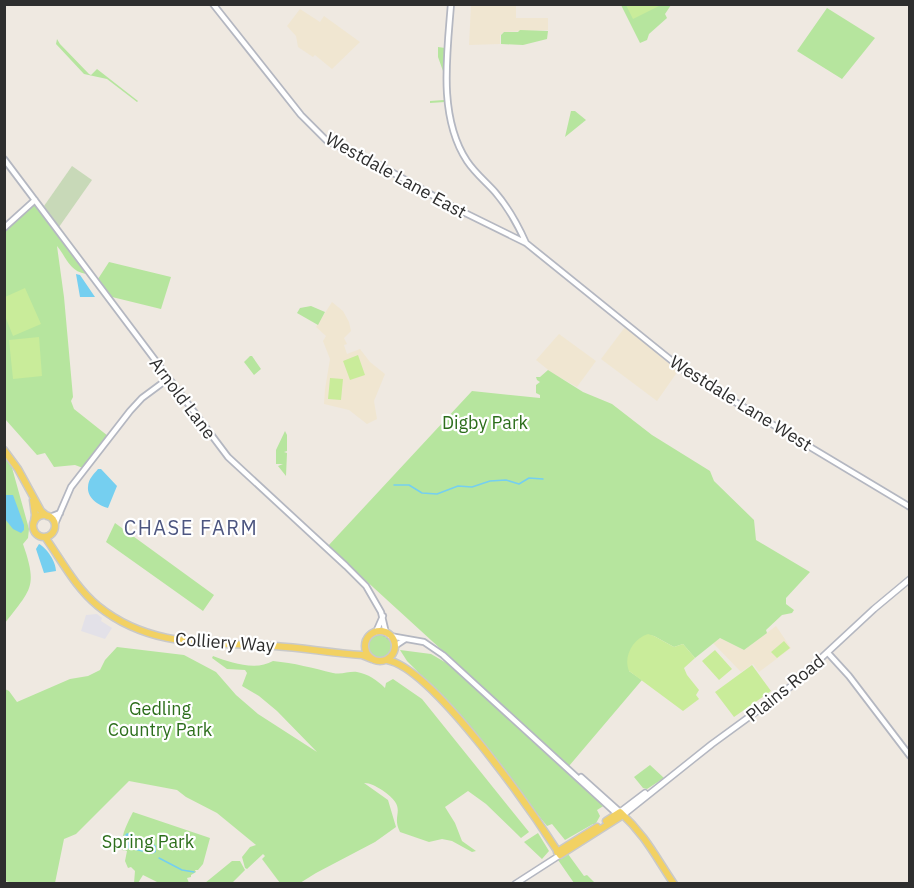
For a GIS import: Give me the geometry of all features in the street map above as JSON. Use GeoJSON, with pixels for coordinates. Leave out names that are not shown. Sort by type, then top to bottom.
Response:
{"type":"FeatureCollection","features":[{"type":"Feature","properties":{"kind":"main road"},"geometry":{"type":"LineString","coordinates":[[4,450],[25,479],[33,496],[55,524],[54,532],[45,537],[34,532],[33,496]]}},
{"type":"Feature","properties":{"kind":"main road"},"geometry":{"type":"LineString","coordinates":[[33,523],[40,516],[49,516]]}},
{"type":"Feature","properties":{"kind":"main road","name":"Colliery Way"},"geometry":{"type":"LineString","coordinates":[[54,532],[58,558]]}},
{"type":"Feature","properties":{"kind":"main road","name":"Colliery Way"},"geometry":{"type":"LineString","coordinates":[[45,537],[76,584],[98,606],[125,623],[150,634],[185,642],[286,647],[350,654],[372,659]]}},
{"type":"Feature","properties":{"kind":"main road","name":"Plains Road"},"geometry":{"type":"LineString","coordinates":[[620,814],[786,691],[909,579]]}},
{"type":"Feature","properties":{"kind":"main road"},"geometry":{"type":"LineString","coordinates":[[350,654],[361,652],[368,639],[376,632],[388,634],[395,648],[397,660],[444,702],[487,753],[561,852]]}},
{"type":"Feature","properties":{"kind":"main road"},"geometry":{"type":"LineString","coordinates":[[365,646],[372,659],[387,660],[404,667]]}},
{"type":"Feature","properties":{"kind":"main road"},"geometry":{"type":"LineString","coordinates":[[387,660],[395,648]]}},
{"type":"Feature","properties":{"kind":"main road","name":"Plains Road"},"geometry":{"type":"LineString","coordinates":[[620,814],[647,791],[654,789]]}},
{"type":"Feature","properties":{"kind":"main road"},"geometry":{"type":"LineString","coordinates":[[515,884],[620,814],[640,831],[674,884]]}},
{"type":"Feature","properties":{"kind":"street","name":"Westdale Lane East"},"geometry":{"type":"LineString","coordinates":[[213,4],[296,110],[327,141],[366,158],[463,212],[526,243]]}},
{"type":"Feature","properties":{"kind":"street"},"geometry":{"type":"LineString","coordinates":[[451,4],[447,80],[449,111],[454,133],[468,163],[496,193],[526,243]]}},
{"type":"Feature","properties":{"kind":"street","name":"Arnold Lane"},"geometry":{"type":"LineString","coordinates":[[4,159],[228,457],[356,576],[373,596],[383,616],[388,634]]}},
{"type":"Feature","properties":{"kind":"street"},"geometry":{"type":"LineString","coordinates":[[4,228],[34,200]]}},
{"type":"Feature","properties":{"kind":"street"},"geometry":{"type":"LineString","coordinates":[[512,235],[516,223]]}},
{"type":"Feature","properties":{"kind":"street","name":"Westdale Lane West"},"geometry":{"type":"LineString","coordinates":[[526,243],[687,373],[909,507]]}},
{"type":"Feature","properties":{"kind":"street"},"geometry":{"type":"LineString","coordinates":[[55,524],[71,487],[130,411],[142,398],[169,378]]}},
{"type":"Feature","properties":{"kind":"street"},"geometry":{"type":"LineString","coordinates":[[49,516],[60,513]]}},
{"type":"Feature","properties":{"kind":"street"},"geometry":{"type":"LineString","coordinates":[[376,632],[383,616]]}},
{"type":"Feature","properties":{"kind":"street"},"geometry":{"type":"LineString","coordinates":[[388,634],[423,642],[443,655],[620,814]]}},
{"type":"Feature","properties":{"kind":"street"},"geometry":{"type":"LineString","coordinates":[[395,648],[406,639]]}},
{"type":"Feature","properties":{"kind":"street"},"geometry":{"type":"LineString","coordinates":[[828,653],[849,676],[909,756]]}},
{"type":"Feature","properties":{"kind":"street"},"geometry":{"type":"LineString","coordinates":[[575,775],[620,814]]}},
{"type":"Feature","properties":{"kind":"street"},"geometry":{"type":"LineString","coordinates":[[608,802],[618,806],[628,806]]}},
{"type":"Feature","properties":{"kind":"shaded area"},"geometry":{"type":"Polygon","coordinates":[[[471,5],[516,5],[516,18],[548,18],[548,30],[504,32],[500,35],[500,44],[469,45],[471,5]]]}},
{"type":"Feature","properties":{"kind":"shaded area"},"geometry":{"type":"Polygon","coordinates":[[[300,9],[320,22],[324,16],[360,42],[332,69],[315,55],[313,57],[298,47],[296,36],[287,26],[300,9]]]}},
{"type":"Feature","properties":{"kind":"shaded area"},"geometry":{"type":"Polygon","coordinates":[[[332,302],[343,311],[349,322],[351,331],[344,338],[347,344],[344,345],[347,354],[360,349],[370,362],[385,374],[374,401],[377,419],[367,424],[349,410],[324,404],[330,359],[323,341],[326,336],[316,327],[332,302]]]}},
{"type":"Feature","properties":{"kind":"shaded area"},"geometry":{"type":"Polygon","coordinates":[[[625,327],[678,371],[657,401],[601,359],[625,327]]]}},
{"type":"Feature","properties":{"kind":"shaded area"},"geometry":{"type":"Polygon","coordinates":[[[559,334],[596,361],[577,387],[552,373],[536,360],[559,334]]]}},
{"type":"Feature","properties":{"kind":"shaded area"},"geometry":{"type":"Polygon","coordinates":[[[97,614],[102,618],[101,621],[112,628],[105,639],[81,631],[86,615],[97,614]]]}},
{"type":"Feature","properties":{"kind":"shaded area"},"geometry":{"type":"Polygon","coordinates":[[[776,626],[791,648],[759,672],[753,664],[741,672],[713,643],[720,638],[744,650],[776,626]]]}},
{"type":"Feature","properties":{"kind":"green space"},"geometry":{"type":"Polygon","coordinates":[[[621,5],[671,5],[665,14],[667,18],[649,34],[647,40],[640,43],[621,5]]]}},
{"type":"Feature","properties":{"kind":"green space"},"geometry":{"type":"Polygon","coordinates":[[[626,5],[661,5],[633,19],[626,5]]]}},
{"type":"Feature","properties":{"kind":"green space"},"geometry":{"type":"Polygon","coordinates":[[[827,8],[875,38],[842,79],[797,51],[827,8]]]}},
{"type":"Feature","properties":{"kind":"green space"},"geometry":{"type":"Polygon","coordinates":[[[548,31],[547,39],[523,45],[501,44],[501,35],[504,32],[548,31]]]}},
{"type":"Feature","properties":{"kind":"green space"},"geometry":{"type":"Polygon","coordinates":[[[57,39],[89,74],[91,75],[97,69],[138,101],[107,79],[84,74],[56,44],[57,39]]]}},
{"type":"Feature","properties":{"kind":"green space"},"geometry":{"type":"Polygon","coordinates":[[[438,47],[445,48],[445,102],[430,103],[430,101],[444,100],[443,71],[438,57],[438,47]]]}},
{"type":"Feature","properties":{"kind":"green space"},"geometry":{"type":"Polygon","coordinates":[[[571,111],[575,111],[586,120],[565,137],[571,111]]]}},
{"type":"Feature","properties":{"kind":"green space"},"geometry":{"type":"Polygon","coordinates":[[[72,166],[92,180],[59,227],[44,206],[72,166]]]}},
{"type":"Feature","properties":{"kind":"green space"},"geometry":{"type":"Polygon","coordinates":[[[31,205],[36,206],[86,274],[72,267],[57,246],[64,297],[73,397],[71,401],[74,409],[108,436],[83,468],[75,465],[54,467],[45,453],[37,455],[5,419],[5,231],[31,205]]]}},
{"type":"Feature","properties":{"kind":"green space"},"geometry":{"type":"Polygon","coordinates":[[[109,262],[171,277],[161,309],[112,297],[98,279],[109,262]]]}},
{"type":"Feature","properties":{"kind":"green space"},"geometry":{"type":"Polygon","coordinates":[[[25,288],[41,324],[13,336],[5,316],[5,297],[25,288]]]}},
{"type":"Feature","properties":{"kind":"green space"},"geometry":{"type":"Polygon","coordinates":[[[311,306],[325,312],[318,325],[297,313],[300,308],[311,306]]]}},
{"type":"Feature","properties":{"kind":"green space"},"geometry":{"type":"Polygon","coordinates":[[[39,337],[42,376],[13,379],[9,340],[39,337]]]}},
{"type":"Feature","properties":{"kind":"green space"},"geometry":{"type":"Polygon","coordinates":[[[358,355],[365,375],[350,380],[343,361],[358,355]]]}},
{"type":"Feature","properties":{"kind":"green space"},"geometry":{"type":"Polygon","coordinates":[[[250,356],[261,369],[254,375],[244,362],[250,356]]]}},
{"type":"Feature","properties":{"kind":"green space","name":"Digby Park"},"geometry":{"type":"Polygon","coordinates":[[[548,370],[583,392],[612,404],[652,435],[710,471],[714,481],[754,520],[756,540],[810,572],[786,598],[786,604],[794,610],[792,613],[782,615],[766,630],[767,633],[744,650],[720,638],[695,658],[683,644],[674,647],[648,635],[629,671],[642,680],[569,766],[328,546],[472,391],[540,398],[540,395],[536,393],[536,385],[540,382],[536,377],[540,377],[548,370]]]}},
{"type":"Feature","properties":{"kind":"green space"},"geometry":{"type":"Polygon","coordinates":[[[330,378],[343,379],[341,400],[328,399],[330,378]]]}},
{"type":"Feature","properties":{"kind":"green space"},"geometry":{"type":"Polygon","coordinates":[[[285,431],[287,435],[287,451],[284,452],[287,453],[286,476],[278,466],[283,464],[276,464],[276,450],[285,431]]]}},
{"type":"Feature","properties":{"kind":"green space"},"geometry":{"type":"Polygon","coordinates":[[[5,456],[11,464],[29,529],[28,538],[23,544],[31,579],[26,594],[5,623],[5,456]]]}},
{"type":"Feature","properties":{"kind":"green space"},"geometry":{"type":"Polygon","coordinates":[[[115,523],[214,595],[203,611],[106,542],[115,523]]]}},
{"type":"Feature","properties":{"kind":"green space"},"geometry":{"type":"Polygon","coordinates":[[[380,634],[389,638],[393,647],[389,656],[380,660],[371,656],[367,647],[371,638],[380,634]]]}},
{"type":"Feature","properties":{"kind":"green space"},"geometry":{"type":"Polygon","coordinates":[[[648,634],[674,647],[683,644],[695,658],[684,668],[699,690],[696,695],[699,699],[683,711],[629,671],[628,654],[638,640],[648,634]]]}},
{"type":"Feature","properties":{"kind":"green space"},"geometry":{"type":"Polygon","coordinates":[[[784,641],[790,648],[777,658],[771,652],[784,641]]]}},
{"type":"Feature","properties":{"kind":"green space","name":"Gedling Country Park"},"geometry":{"type":"Polygon","coordinates":[[[117,647],[184,655],[216,672],[236,695],[258,714],[317,752],[277,711],[242,686],[247,673],[245,670],[227,669],[212,658],[213,656],[251,666],[273,661],[336,673],[357,672],[379,682],[385,688],[386,683],[393,679],[422,699],[529,832],[521,838],[486,804],[468,791],[445,807],[462,841],[476,851],[472,852],[452,841],[442,839],[429,842],[400,832],[395,802],[382,790],[364,783],[388,800],[396,827],[375,842],[300,883],[280,883],[262,859],[265,856],[263,854],[247,869],[245,868],[242,857],[250,847],[256,845],[217,813],[177,790],[129,781],[76,834],[64,839],[55,883],[5,881],[5,689],[17,702],[70,679],[88,676],[100,670],[105,660],[117,647]]]}},
{"type":"Feature","properties":{"kind":"green space"},"geometry":{"type":"Polygon","coordinates":[[[400,650],[431,654],[455,668],[605,805],[597,810],[600,816],[595,825],[565,840],[552,824],[547,826],[439,693],[407,661],[400,650]]]}},
{"type":"Feature","properties":{"kind":"green space"},"geometry":{"type":"Polygon","coordinates":[[[715,650],[732,669],[719,680],[702,661],[715,650]]]}},
{"type":"Feature","properties":{"kind":"green space"},"geometry":{"type":"Polygon","coordinates":[[[752,665],[771,691],[734,717],[715,692],[752,665]]]}},
{"type":"Feature","properties":{"kind":"green space"},"geometry":{"type":"Polygon","coordinates":[[[650,765],[664,778],[647,789],[643,788],[634,777],[650,765]]]}},
{"type":"Feature","properties":{"kind":"green space","name":"Spring Park"},"geometry":{"type":"Polygon","coordinates":[[[133,812],[210,838],[203,864],[195,870],[196,872],[191,877],[187,878],[189,883],[159,883],[143,875],[138,883],[134,883],[135,871],[131,867],[128,868],[125,861],[127,851],[122,850],[124,831],[133,812]]]}},
{"type":"Feature","properties":{"kind":"green space"},"geometry":{"type":"Polygon","coordinates":[[[538,833],[549,851],[542,859],[524,842],[538,833]]]}},
{"type":"Feature","properties":{"kind":"green space"},"geometry":{"type":"Polygon","coordinates":[[[568,854],[584,876],[587,875],[595,883],[574,883],[558,860],[568,854]]]}},
{"type":"Feature","properties":{"kind":"green space"},"geometry":{"type":"Polygon","coordinates":[[[232,861],[240,861],[245,870],[232,883],[205,883],[232,861]]]}},
{"type":"Feature","properties":{"kind":"water"},"geometry":{"type":"Polygon","coordinates":[[[76,274],[80,275],[95,297],[80,297],[76,274]]]}},
{"type":"Feature","properties":{"kind":"water"},"geometry":{"type":"Polygon","coordinates":[[[98,469],[101,469],[117,486],[108,508],[94,501],[89,495],[89,482],[98,469]]]}},
{"type":"Feature","properties":{"kind":"water"},"geometry":{"type":"Polygon","coordinates":[[[4,495],[13,495],[24,525],[21,533],[13,529],[5,519],[4,495]]]}},
{"type":"Feature","properties":{"kind":"water"},"geometry":{"type":"Polygon","coordinates":[[[39,544],[50,556],[56,571],[44,573],[36,549],[39,544]]]}},
{"type":"Feature","properties":{"kind":"water"},"geometry":{"type":"Polygon","coordinates":[[[127,833],[145,839],[156,846],[156,852],[152,854],[127,848],[124,836],[127,833]]]}},
{"type":"Feature","properties":{"kind":"waterway"},"geometry":{"type":"LineString","coordinates":[[394,485],[409,485],[422,493],[437,494],[458,486],[472,487],[490,481],[506,480],[519,484],[529,478],[543,479]]}},
{"type":"Feature","properties":{"kind":"waterway"},"geometry":{"type":"LineString","coordinates":[[159,858],[182,870],[194,872]]}},
{"type":"Feature","properties":{"kind":"district","name":"CHASE FARM"},"geometry":{"type":"Point","coordinates":[191,527]}}]}
